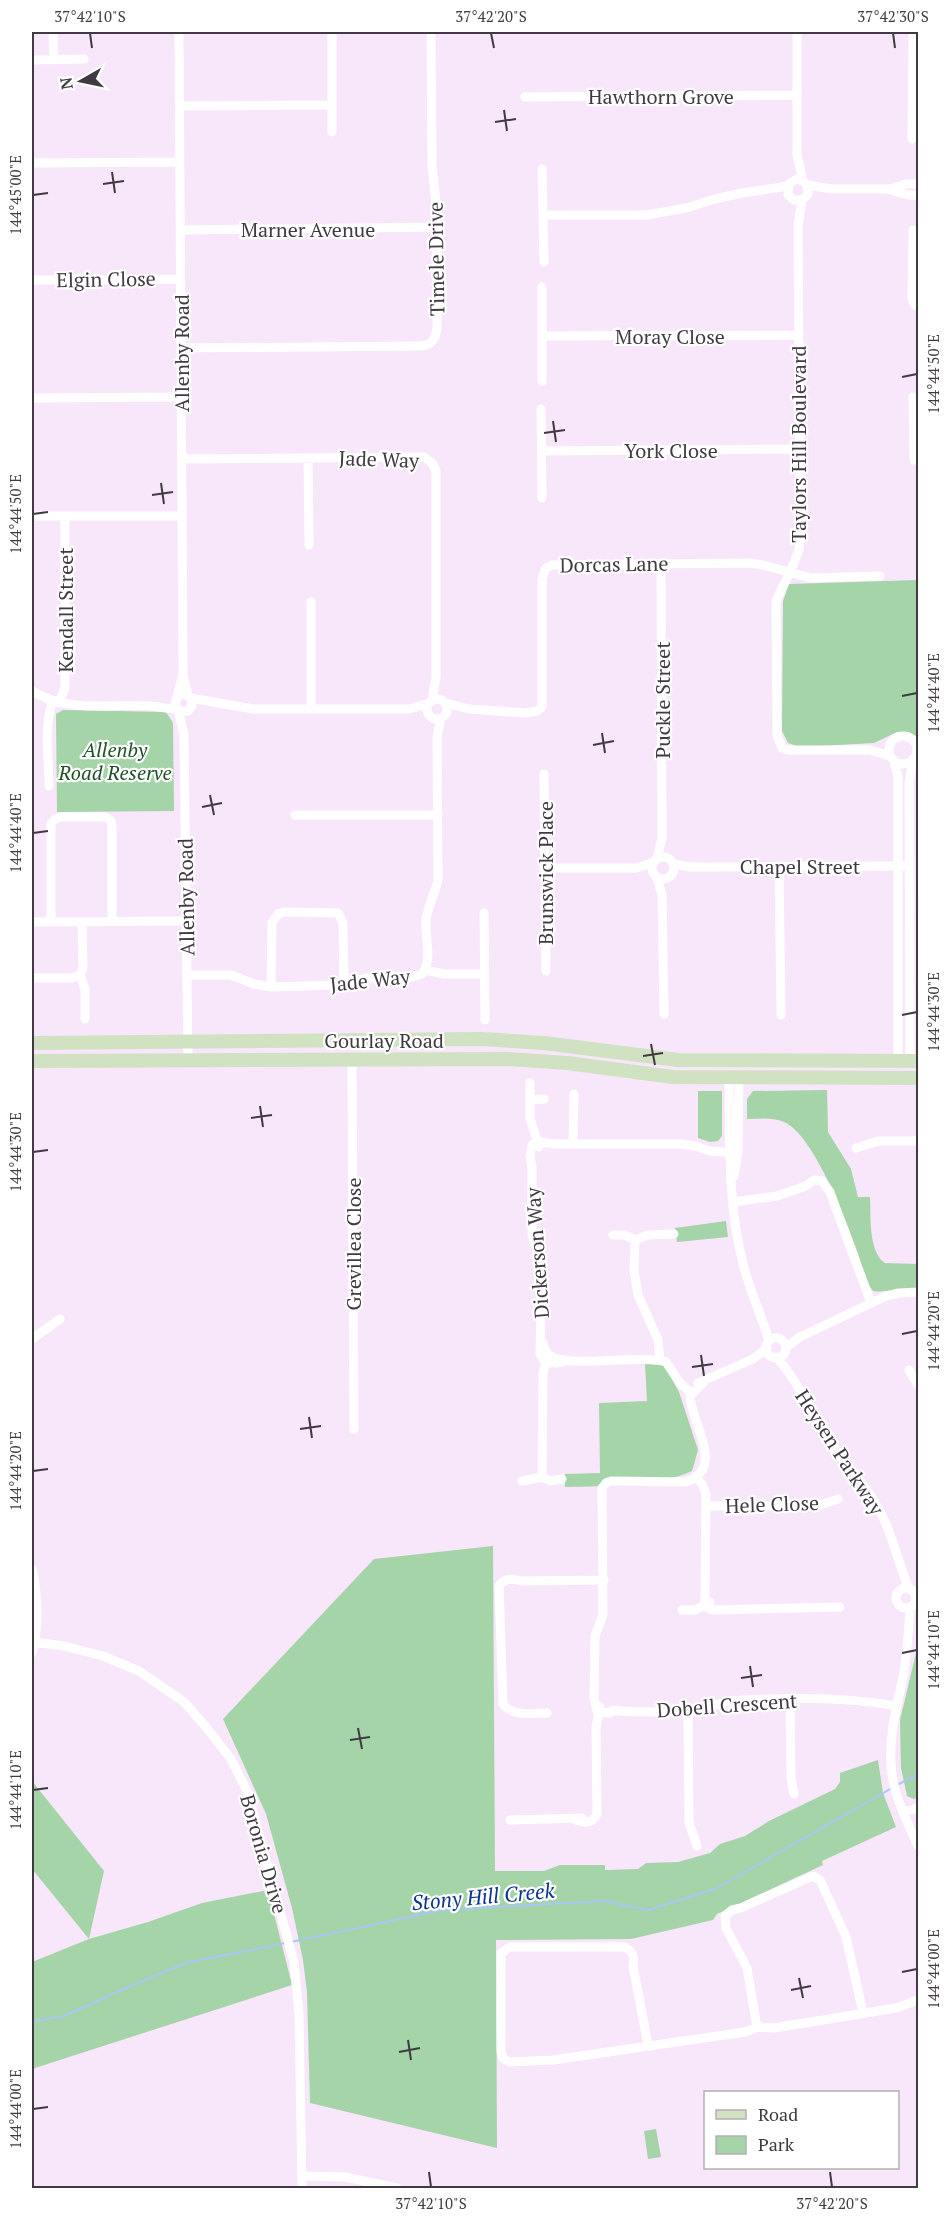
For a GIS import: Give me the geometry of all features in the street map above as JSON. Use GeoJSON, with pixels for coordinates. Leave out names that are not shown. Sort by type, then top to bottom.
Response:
{"type":"FeatureCollection","features":[{"type":"Feature","properties":{"kind":"main road"},"geometry":{"type":"LineString","coordinates":[[352,1041],[352,1060]]}},
{"type":"Feature","properties":{"kind":"main road","name":"Gourlay Road"},"geometry":{"type":"LineString","coordinates":[[32,1043],[514,1041],[702,1061],[909,1061],[911,1078],[644,1074],[538,1060],[32,1061]]}},
{"type":"Feature","properties":{"kind":"main road","name":"Heysen Parkway"},"geometry":{"type":"LineString","coordinates":[[734,1077],[735,1060]]}},
{"type":"Feature","properties":{"kind":"street"},"geometry":{"type":"LineString","coordinates":[[53,32],[54,60]]}},
{"type":"Feature","properties":{"kind":"street","name":"Allenby Road"},"geometry":{"type":"LineString","coordinates":[[179,32],[183,674],[181,701],[184,735],[188,1060]]}},
{"type":"Feature","properties":{"kind":"street"},"geometry":{"type":"LineString","coordinates":[[332,32],[332,132]]}},
{"type":"Feature","properties":{"kind":"street","name":"Timele Drive"},"geometry":{"type":"LineString","coordinates":[[181,348],[425,346],[432,342],[437,328],[431,32]]}},
{"type":"Feature","properties":{"kind":"street","name":"Taylors Hill Boulevard"},"geometry":{"type":"LineString","coordinates":[[796,32],[800,535],[799,550],[776,601],[777,735],[782,748],[788,750],[870,750],[892,758]]}},
{"type":"Feature","properties":{"kind":"street"},"geometry":{"type":"LineString","coordinates":[[912,139],[916,70],[913,32]]}},
{"type":"Feature","properties":{"kind":"street"},"geometry":{"type":"LineString","coordinates":[[32,60],[84,59]]}},
{"type":"Feature","properties":{"kind":"street","name":"Hawthorn Grove"},"geometry":{"type":"LineString","coordinates":[[525,97],[797,95]]}},
{"type":"Feature","properties":{"kind":"street"},"geometry":{"type":"LineString","coordinates":[[180,106],[332,105]]}},
{"type":"Feature","properties":{"kind":"street"},"geometry":{"type":"LineString","coordinates":[[32,163],[180,162]]}},
{"type":"Feature","properties":{"kind":"street"},"geometry":{"type":"LineString","coordinates":[[542,169],[544,262]]}},
{"type":"Feature","properties":{"kind":"street"},"geometry":{"type":"LineString","coordinates":[[543,215],[646,215],[686,208],[733,195],[764,191],[887,189],[918,183]]}},
{"type":"Feature","properties":{"kind":"street"},"geometry":{"type":"LineString","coordinates":[[887,189],[908,195],[918,195]]}},
{"type":"Feature","properties":{"kind":"street","name":"Marner Avenue"},"geometry":{"type":"LineString","coordinates":[[180,230],[436,228]]}},
{"type":"Feature","properties":{"kind":"street"},"geometry":{"type":"LineString","coordinates":[[913,230],[912,299],[918,307]]}},
{"type":"Feature","properties":{"kind":"street","name":"Elgin Close"},"geometry":{"type":"LineString","coordinates":[[32,280],[180,279]]}},
{"type":"Feature","properties":{"kind":"street"},"geometry":{"type":"LineString","coordinates":[[542,287],[542,381]]}},
{"type":"Feature","properties":{"kind":"street","name":"Moray Close"},"geometry":{"type":"LineString","coordinates":[[542,336],[799,335]]}},
{"type":"Feature","properties":{"kind":"street"},"geometry":{"type":"LineString","coordinates":[[32,398],[181,397]]}},
{"type":"Feature","properties":{"kind":"street"},"geometry":{"type":"LineString","coordinates":[[913,397],[916,426],[914,460]]}},
{"type":"Feature","properties":{"kind":"street"},"geometry":{"type":"LineString","coordinates":[[542,410],[542,498]]}},
{"type":"Feature","properties":{"kind":"street","name":"York Close"},"geometry":{"type":"LineString","coordinates":[[542,451],[799,450]]}},
{"type":"Feature","properties":{"kind":"street"},"geometry":{"type":"LineString","coordinates":[[308,458],[309,545]]}},
{"type":"Feature","properties":{"kind":"street","name":"Jade Way"},"geometry":{"type":"LineString","coordinates":[[182,459],[424,458],[432,463],[436,471],[437,702]]}},
{"type":"Feature","properties":{"kind":"street"},"geometry":{"type":"LineString","coordinates":[[32,516],[182,516]]}},
{"type":"Feature","properties":{"kind":"street","name":"Kendall Street"},"geometry":{"type":"LineString","coordinates":[[49,786],[49,712],[65,688],[65,516]]}},
{"type":"Feature","properties":{"kind":"street","name":"Puckle Street"},"geometry":{"type":"LineString","coordinates":[[660,871],[662,838],[661,563]]}},
{"type":"Feature","properties":{"kind":"street","name":"Dorcas Lane"},"geometry":{"type":"LineString","coordinates":[[437,702],[469,709],[526,713],[537,711],[542,707],[542,579],[546,568],[552,565],[750,563],[810,578],[879,576]]}},
{"type":"Feature","properties":{"kind":"street"},"geometry":{"type":"LineString","coordinates":[[311,602],[311,708]]}},
{"type":"Feature","properties":{"kind":"street"},"geometry":{"type":"LineString","coordinates":[[32,691],[56,702],[93,707],[159,707],[181,701],[254,709],[410,709],[437,702]]}},
{"type":"Feature","properties":{"kind":"street","name":"Allenby Road"},"geometry":{"type":"LineString","coordinates":[[181,701],[193,704],[184,735]]}},
{"type":"Feature","properties":{"kind":"street"},"geometry":{"type":"LineString","coordinates":[[437,702],[447,710],[437,717]]}},
{"type":"Feature","properties":{"kind":"street"},"geometry":{"type":"LineString","coordinates":[[437,702],[427,710],[437,717]]}},
{"type":"Feature","properties":{"kind":"street"},"geometry":{"type":"LineString","coordinates":[[190,710],[214,703]]}},
{"type":"Feature","properties":{"kind":"street"},"geometry":{"type":"LineString","coordinates":[[410,709],[437,717]]}},
{"type":"Feature","properties":{"kind":"street","name":"Dorcas Lane"},"geometry":{"type":"LineString","coordinates":[[437,717],[469,709]]}},
{"type":"Feature","properties":{"kind":"street","name":"Jade Way"},"geometry":{"type":"LineString","coordinates":[[187,975],[231,975],[271,987],[344,984],[366,978],[412,977],[418,976],[425,970],[426,921],[438,879],[437,717]]}},
{"type":"Feature","properties":{"kind":"street"},"geometry":{"type":"LineString","coordinates":[[903,736],[917,742],[909,783],[909,1061],[898,866],[898,777],[892,758],[891,742],[903,736]]}},
{"type":"Feature","properties":{"kind":"street","name":"Taylors Hill Boulevard"},"geometry":{"type":"LineString","coordinates":[[870,750],[891,742]]}},
{"type":"Feature","properties":{"kind":"street"},"geometry":{"type":"LineString","coordinates":[[892,758],[902,764],[916,756]]}},
{"type":"Feature","properties":{"kind":"street","name":"Brunswick Place"},"geometry":{"type":"LineString","coordinates":[[544,774],[546,971]]}},
{"type":"Feature","properties":{"kind":"street"},"geometry":{"type":"LineString","coordinates":[[295,815],[438,815]]}},
{"type":"Feature","properties":{"kind":"street"},"geometry":{"type":"LineString","coordinates":[[51,921],[51,824],[55,819],[61,818],[106,817],[111,820],[112,827],[112,921]]}},
{"type":"Feature","properties":{"kind":"street","name":"Puckle Street"},"geometry":{"type":"LineString","coordinates":[[662,838],[670,861]]}},
{"type":"Feature","properties":{"kind":"street"},"geometry":{"type":"LineString","coordinates":[[664,1014],[660,871],[670,861]]}},
{"type":"Feature","properties":{"kind":"street","name":"Chapel Street"},"geometry":{"type":"LineString","coordinates":[[660,871],[670,861],[690,867]]}},
{"type":"Feature","properties":{"kind":"street"},"geometry":{"type":"LineString","coordinates":[[779,866],[781,1015]]}},
{"type":"Feature","properties":{"kind":"street","name":"Chapel Street"},"geometry":{"type":"LineString","coordinates":[[544,868],[636,868],[660,871],[690,867],[910,866]]}},
{"type":"Feature","properties":{"kind":"street"},"geometry":{"type":"LineString","coordinates":[[271,987],[272,923],[278,914],[284,912],[338,913],[343,923],[344,984]]}},
{"type":"Feature","properties":{"kind":"street"},"geometry":{"type":"LineString","coordinates":[[484,913],[485,1020]]}},
{"type":"Feature","properties":{"kind":"street"},"geometry":{"type":"LineString","coordinates":[[32,922],[187,921]]}},
{"type":"Feature","properties":{"kind":"street"},"geometry":{"type":"LineString","coordinates":[[82,922],[83,968],[80,975],[85,989],[85,1019]]}},
{"type":"Feature","properties":{"kind":"street"},"geometry":{"type":"LineString","coordinates":[[425,970],[444,974],[484,974]]}},
{"type":"Feature","properties":{"kind":"street"},"geometry":{"type":"LineString","coordinates":[[32,978],[72,978],[80,975]]}},
{"type":"Feature","properties":{"kind":"street","name":"Grevillea Close"},"geometry":{"type":"LineString","coordinates":[[352,1060],[354,1429]]}},
{"type":"Feature","properties":{"kind":"street","name":"Heysen Parkway"},"geometry":{"type":"LineString","coordinates":[[734,1077],[732,1185],[743,1266],[764,1323],[787,1369],[825,1433],[869,1493],[879,1511],[898,1554],[901,1571],[911,1598],[904,1670],[895,1708],[891,1741],[892,1774],[898,1799],[918,1846]]}},
{"type":"Feature","properties":{"kind":"street"},"geometry":{"type":"LineString","coordinates":[[530,1083],[530,1119],[539,1144],[681,1144],[710,1151],[734,1153]]}},
{"type":"Feature","properties":{"kind":"street"},"geometry":{"type":"LineString","coordinates":[[573,1144],[574,1094]]}},
{"type":"Feature","properties":{"kind":"street"},"geometry":{"type":"LineString","coordinates":[[530,1100],[544,1100]]}},
{"type":"Feature","properties":{"kind":"street"},"geometry":{"type":"LineString","coordinates":[[856,1148],[878,1141],[918,1141]]}},
{"type":"Feature","properties":{"kind":"street","name":"Dickerson Way"},"geometry":{"type":"LineString","coordinates":[[539,1144],[534,1154],[532,1168],[532,1234],[542,1269],[542,1338],[548,1359]]}},
{"type":"Feature","properties":{"kind":"street"},"geometry":{"type":"LineString","coordinates":[[733,1202],[777,1196],[806,1186],[819,1186],[832,1201],[871,1303]]}},
{"type":"Feature","properties":{"kind":"street"},"geometry":{"type":"LineString","coordinates":[[613,1235],[625,1235],[635,1240],[648,1235],[674,1234]]}},
{"type":"Feature","properties":{"kind":"street"},"geometry":{"type":"LineString","coordinates":[[635,1240],[634,1270],[638,1295],[658,1340],[660,1360]]}},
{"type":"Feature","properties":{"kind":"street"},"geometry":{"type":"LineString","coordinates":[[689,1391],[894,1293],[918,1292]]}},
{"type":"Feature","properties":{"kind":"street"},"geometry":{"type":"LineString","coordinates":[[32,1339],[60,1319]]}},
{"type":"Feature","properties":{"kind":"street"},"geometry":{"type":"LineString","coordinates":[[510,1820],[576,1820],[589,1816],[594,1809],[599,1708],[595,1687],[596,1636],[603,1615],[603,1512],[607,1490],[623,1483],[686,1482],[696,1476],[704,1463],[705,1453],[703,1440],[692,1412],[689,1391],[680,1383],[670,1365],[660,1360],[566,1361],[548,1359],[543,1372],[542,1477]]}},
{"type":"Feature","properties":{"kind":"street"},"geometry":{"type":"LineString","coordinates":[[909,1370],[918,1385]]}},
{"type":"Feature","properties":{"kind":"street"},"geometry":{"type":"LineString","coordinates":[[696,1476],[706,1494],[708,1603]]}},
{"type":"Feature","properties":{"kind":"street"},"geometry":{"type":"LineString","coordinates":[[522,1482],[542,1477],[550,1480],[562,1479]]}},
{"type":"Feature","properties":{"kind":"street","name":"Hele Close"},"geometry":{"type":"LineString","coordinates":[[706,1506],[817,1506],[838,1498]]}},
{"type":"Feature","properties":{"kind":"street"},"geometry":{"type":"LineString","coordinates":[[32,1569],[36,1606],[32,1653]]}},
{"type":"Feature","properties":{"kind":"street"},"geometry":{"type":"LineString","coordinates":[[547,1713],[516,1713],[508,1710],[503,1704],[501,1599],[505,1587],[521,1581],[604,1580]]}},
{"type":"Feature","properties":{"kind":"street"},"geometry":{"type":"LineString","coordinates":[[708,1603],[726,1608],[840,1607]]}},
{"type":"Feature","properties":{"kind":"street"},"geometry":{"type":"LineString","coordinates":[[682,1610],[695,1610],[708,1603]]}},
{"type":"Feature","properties":{"kind":"street","name":"Boronia Drive"},"geometry":{"type":"LineString","coordinates":[[34,1642],[63,1646],[103,1656],[139,1671],[184,1702],[231,1759],[247,1791],[294,1962],[299,2013],[302,2188]]}},
{"type":"Feature","properties":{"kind":"street"},"geometry":{"type":"LineString","coordinates":[[790,1700],[791,1778],[794,1794]]}},
{"type":"Feature","properties":{"kind":"street","name":"Dobell Crescent"},"geometry":{"type":"LineString","coordinates":[[599,1708],[688,1710],[706,1708],[729,1701],[790,1700],[861,1701],[895,1708]]}},
{"type":"Feature","properties":{"kind":"street"},"geometry":{"type":"LineString","coordinates":[[688,1710],[689,1823],[697,1846]]}},
{"type":"Feature","properties":{"kind":"street"},"geometry":{"type":"LineString","coordinates":[[904,1815],[918,1809]]}},
{"type":"Feature","properties":{"kind":"street"},"geometry":{"type":"LineString","coordinates":[[757,2024],[747,1968],[732,1937],[730,1920],[741,1908],[813,1876],[818,1877],[846,1937],[861,2013]]}},
{"type":"Feature","properties":{"kind":"street"},"geometry":{"type":"LineString","coordinates":[[646,2046],[633,1966],[627,1953],[612,1948],[510,1947],[501,1953],[502,2041],[508,2055],[526,2060],[553,2060],[646,2046],[737,2032],[757,2024],[781,2025],[896,2008],[918,2000]]}},
{"type":"Feature","properties":{"kind":"street"},"geometry":{"type":"LineString","coordinates":[[302,2175],[345,2177],[397,2188]]}},
{"type":"Feature","properties":{"kind":"green space"},"geometry":{"type":"Polygon","coordinates":[[[918,580],[918,737],[908,732],[897,732],[874,743],[800,747],[788,743],[782,731],[783,601],[789,584],[918,580]]]}},
{"type":"Feature","properties":{"kind":"green space","name":"Allenby Road Reserve"},"geometry":{"type":"Polygon","coordinates":[[[63,710],[166,712],[173,723],[174,811],[57,812],[56,714],[63,710]]]}},
{"type":"Feature","properties":{"kind":"green space"},"geometry":{"type":"Polygon","coordinates":[[[827,1090],[828,1132],[851,1169],[858,1197],[870,1197],[873,1242],[876,1251],[885,1263],[918,1264],[918,1288],[873,1291],[865,1276],[836,1198],[806,1142],[795,1129],[780,1120],[747,1119],[747,1099],[753,1091],[827,1090]]]}},
{"type":"Feature","properties":{"kind":"green space"},"geometry":{"type":"Polygon","coordinates":[[[698,1091],[722,1091],[722,1136],[718,1141],[710,1142],[698,1138],[698,1091]]]}},
{"type":"Feature","properties":{"kind":"green space"},"geometry":{"type":"Polygon","coordinates":[[[726,1221],[728,1237],[677,1242],[675,1228],[726,1221]]]}},
{"type":"Feature","properties":{"kind":"green space"},"geometry":{"type":"Polygon","coordinates":[[[663,1363],[679,1392],[698,1450],[692,1471],[647,1483],[565,1487],[565,1474],[600,1473],[599,1403],[647,1401],[645,1364],[663,1363]]]}},
{"type":"Feature","properties":{"kind":"green space"},"geometry":{"type":"Polygon","coordinates":[[[493,1546],[495,1871],[544,1871],[560,1865],[605,1865],[605,1870],[638,1869],[646,1863],[678,1862],[710,1853],[720,1844],[745,1836],[769,1821],[835,1789],[840,1782],[840,1773],[878,1760],[883,1793],[896,1827],[822,1861],[823,1865],[717,1914],[713,1920],[631,1939],[496,1940],[497,2148],[310,2103],[307,1992],[292,1908],[266,1814],[223,1719],[374,1559],[493,1546]]]}},
{"type":"Feature","properties":{"kind":"green space"},"geometry":{"type":"Polygon","coordinates":[[[916,1653],[918,1798],[914,1799],[907,1796],[901,1768],[900,1720],[916,1653]]]}},
{"type":"Feature","properties":{"kind":"green space"},"geometry":{"type":"Polygon","coordinates":[[[32,1781],[104,1871],[89,1939],[32,1869],[32,1781]]]}},
{"type":"Feature","properties":{"kind":"green space"},"geometry":{"type":"Polygon","coordinates":[[[268,1890],[292,1985],[32,2069],[32,1962],[89,1939],[202,1903],[268,1890]]]}},
{"type":"Feature","properties":{"kind":"green space"},"geometry":{"type":"Polygon","coordinates":[[[656,2129],[661,2157],[648,2159],[644,2131],[656,2129]]]}},
{"type":"Feature","properties":{"kind":"waterway","name":"Stony Hill Creek"},"geometry":{"type":"LineString","coordinates":[[897,1785],[918,1774]]}},
{"type":"Feature","properties":{"kind":"waterway","name":"Stony Hill Creek"},"geometry":{"type":"LineString","coordinates":[[291,1942],[443,1910],[603,1901],[648,1910],[715,1889],[892,1788]]}},
{"type":"Feature","properties":{"kind":"waterway","name":"Stony Hill Creek"},"geometry":{"type":"LineString","coordinates":[[32,2022],[64,2016],[186,1963],[285,1943]]}}]}
